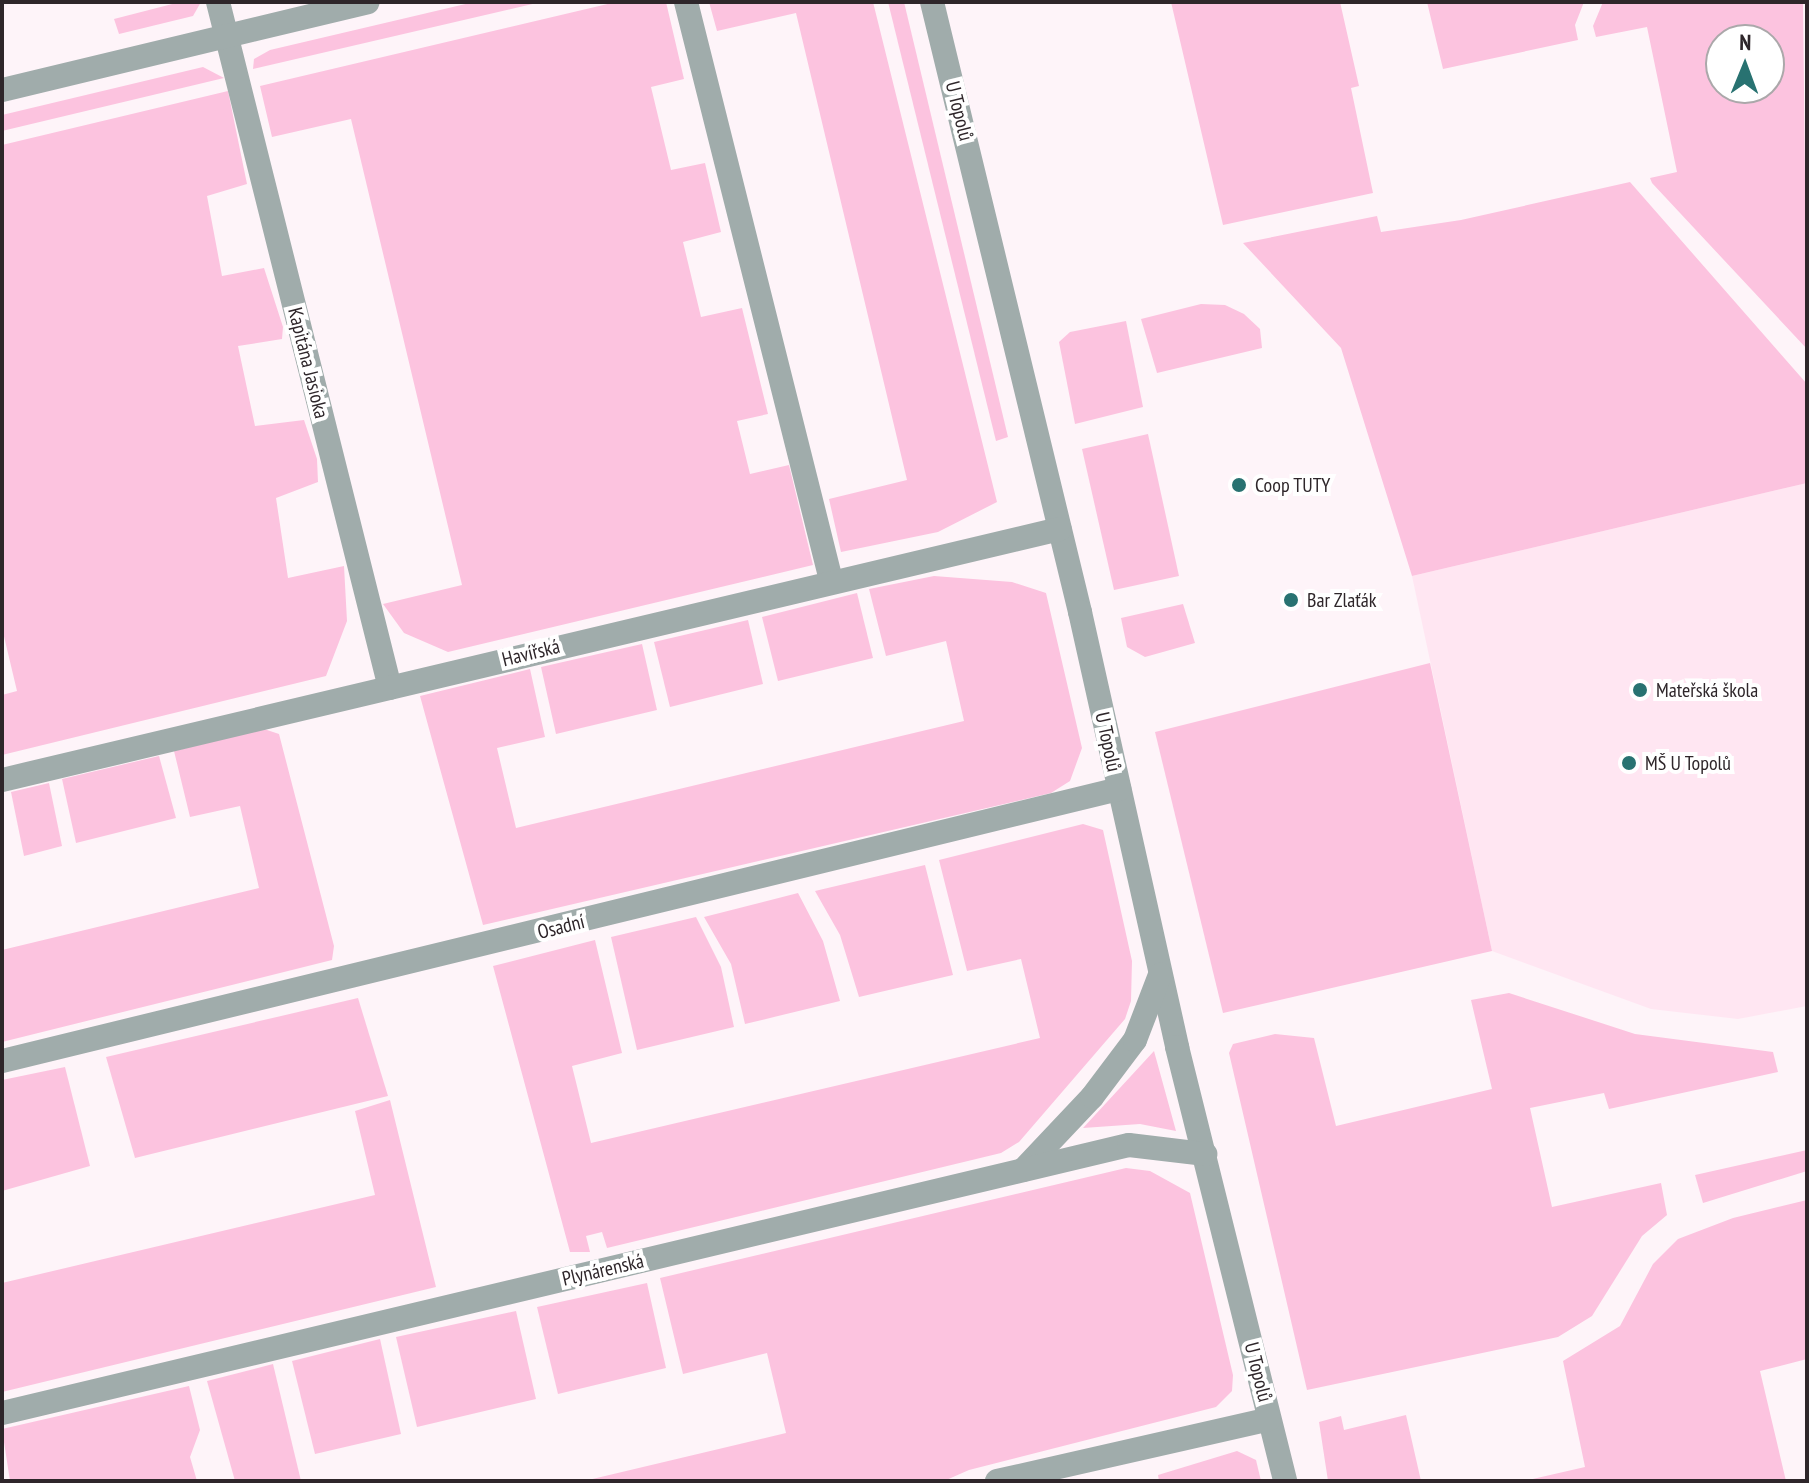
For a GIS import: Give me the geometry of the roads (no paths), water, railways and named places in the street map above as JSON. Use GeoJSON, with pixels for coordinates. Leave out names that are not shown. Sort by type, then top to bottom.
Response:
{"type":"FeatureCollection","features":[{"type":"Feature","properties":{"kind":"street","name":"Kapitána Jasioka"},"geometry":{"type":"LineString","coordinates":[[218,2],[390,688]]}},
{"type":"Feature","properties":{"kind":"street"},"geometry":{"type":"LineString","coordinates":[[2,90],[368,2]]}},
{"type":"Feature","properties":{"kind":"street"},"geometry":{"type":"LineString","coordinates":[[686,2],[831,580]]}},
{"type":"Feature","properties":{"kind":"street","name":"U Topolů"},"geometry":{"type":"LineString","coordinates":[[932,2],[1060,529],[1160,975],[1285,1481]]}},
{"type":"Feature","properties":{"kind":"street","name":"Havířská"},"geometry":{"type":"LineString","coordinates":[[2,780],[831,580],[1060,529]]}},
{"type":"Feature","properties":{"kind":"street","name":"Osadní"},"geometry":{"type":"LineString","coordinates":[[2,1061],[1119,789]]}},
{"type":"Feature","properties":{"kind":"street"},"geometry":{"type":"LineString","coordinates":[[1023,1170],[1092,1097],[1135,1040],[1160,975]]}},
{"type":"Feature","properties":{"kind":"street","name":"Plynárenská"},"geometry":{"type":"LineString","coordinates":[[2,1413],[1129,1145],[1205,1154]]}},
{"type":"Feature","properties":{"kind":"street"},"geometry":{"type":"LineString","coordinates":[[997,1481],[1269,1419]]}},
{"type":"Feature","properties":{"kind":"place","name":"Coop TUTY"},"geometry":{"type":"Point","coordinates":[1239,485]}},
{"type":"Feature","properties":{"kind":"place","name":"Bar Zlaťák"},"geometry":{"type":"Point","coordinates":[1291,600]}},
{"type":"Feature","properties":{"kind":"place","name":"Mateřská škola"},"geometry":{"type":"Point","coordinates":[1640,690]}},
{"type":"Feature","properties":{"kind":"place","name":"MŠ U Topolů"},"geometry":{"type":"Point","coordinates":[1629,763]}}]}
